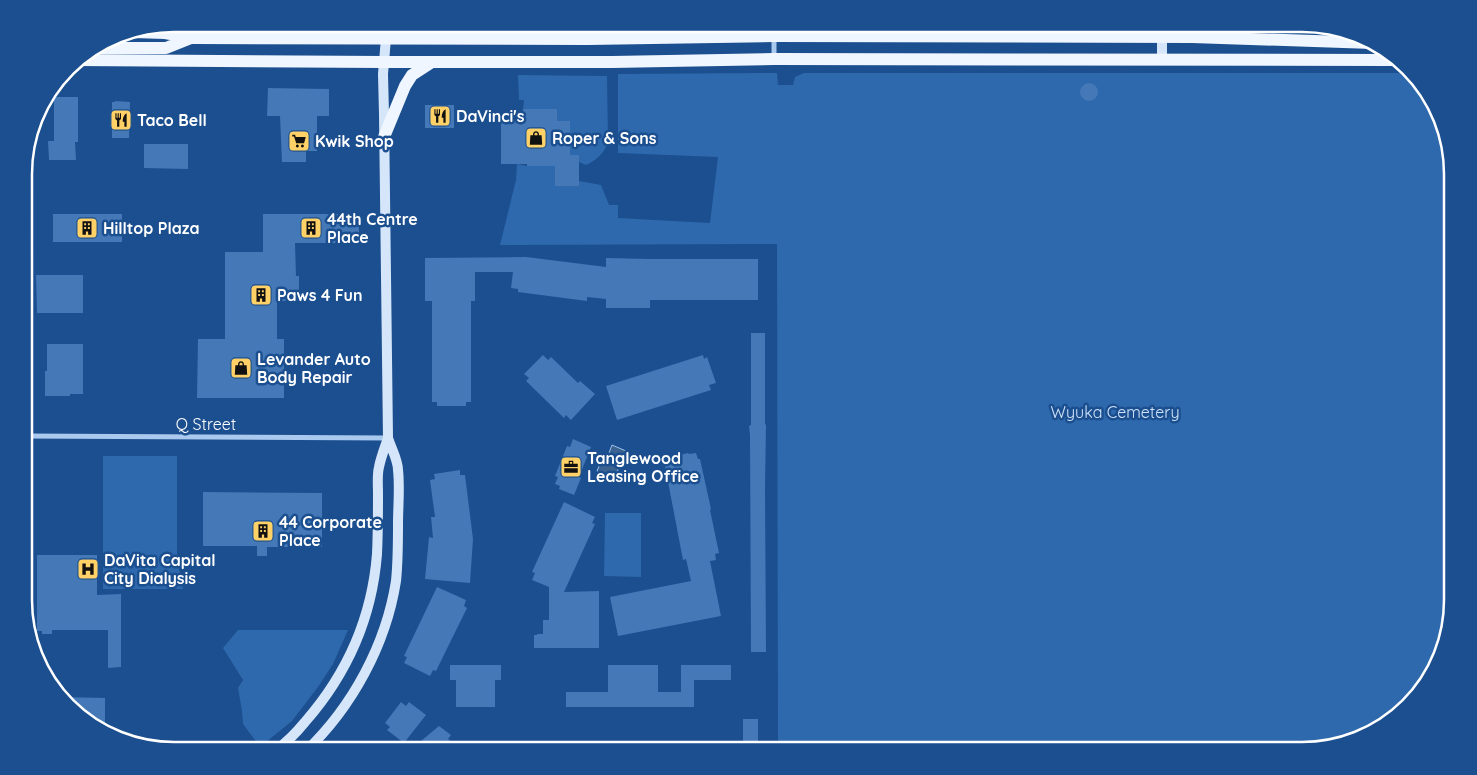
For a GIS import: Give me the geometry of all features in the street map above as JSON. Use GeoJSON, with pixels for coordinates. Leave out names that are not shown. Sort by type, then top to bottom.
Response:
{"type":"FeatureCollection","features":[{"type":"Feature","properties":{"kind":"main road"},"geometry":{"type":"LineString","coordinates":[[165,33],[194,38],[588,39],[712,33]]}},
{"type":"Feature","properties":{"kind":"main road"},"geometry":{"type":"LineString","coordinates":[[1162,33],[1162,60]]}},
{"type":"Feature","properties":{"kind":"main road"},"geometry":{"type":"LineString","coordinates":[[1192,33],[1242,38],[1352,41]]}},
{"type":"Feature","properties":{"kind":"main road"},"geometry":{"type":"LineString","coordinates":[[111,48],[166,48],[194,38]]}},
{"type":"Feature","properties":{"kind":"main road"},"geometry":{"type":"LineString","coordinates":[[315,742],[353,694],[366,671],[384,626],[394,589],[398,557],[398,469],[388,438],[383,74],[386,38]]}},
{"type":"Feature","properties":{"kind":"main road"},"geometry":{"type":"LineString","coordinates":[[91,60],[612,62],[774,59],[1386,60]]}},
{"type":"Feature","properties":{"kind":"main road"},"geometry":{"type":"LineString","coordinates":[[384,137],[405,86],[412,75],[432,62]]}},
{"type":"Feature","properties":{"kind":"main road"},"geometry":{"type":"LineString","coordinates":[[285,742],[314,712],[340,675],[351,654],[366,614],[377,556],[378,468],[388,438]]}},
{"type":"Feature","properties":{"kind":"street"},"geometry":{"type":"LineString","coordinates":[[194,33],[194,38]]}},
{"type":"Feature","properties":{"kind":"street"},"geometry":{"type":"LineString","coordinates":[[386,33],[386,38]]}},
{"type":"Feature","properties":{"kind":"street"},"geometry":{"type":"LineString","coordinates":[[774,33],[774,59]]}},
{"type":"Feature","properties":{"kind":"street","name":"Q Street"},"geometry":{"type":"LineString","coordinates":[[33,436],[388,438]]}},
{"type":"Feature","properties":{"kind":"green space","name":"Wyuka Cemetery"},"geometry":{"type":"Polygon","coordinates":[[[777,73],[778,85],[793,85],[795,77],[804,73],[1401,73],[1421,96],[1430,112],[1440,138],[1444,175],[1444,600],[1440,637],[1430,663],[1421,679],[1396,707],[1381,719],[1348,735],[1312,742],[778,742],[777,244],[500,245],[516,180],[517,164],[527,166],[555,165],[556,186],[579,186],[579,181],[601,185],[609,205],[618,205],[618,218],[710,223],[718,157],[618,153],[618,74],[777,73]]]}},
{"type":"Feature","properties":{"kind":"green space"},"geometry":{"type":"Polygon","coordinates":[[[518,75],[607,76],[608,143],[599,156],[586,165],[579,162],[579,155],[570,155],[570,121],[557,121],[556,109],[523,109],[524,100],[519,100],[518,75]]]}},
{"type":"Feature","properties":{"kind":"green space"},"geometry":{"type":"Polygon","coordinates":[[[103,456],[177,456],[177,557],[183,589],[103,589],[103,456]]]}},
{"type":"Feature","properties":{"kind":"green space"},"geometry":{"type":"Polygon","coordinates":[[[605,513],[641,513],[641,577],[604,576],[605,513]]]}},
{"type":"Feature","properties":{"kind":"green space"},"geometry":{"type":"Polygon","coordinates":[[[238,630],[348,630],[333,664],[318,687],[292,721],[266,742],[256,742],[243,724],[238,688],[243,680],[223,648],[238,630]]]}},
{"type":"Feature","properties":{"kind":"shaded area"},"geometry":{"type":"Polygon","coordinates":[[[612,445],[626,451],[617,472],[620,474],[618,480],[597,471],[600,464],[604,466],[612,445]]]}},
{"type":"Feature","properties":{"kind":"building"},"geometry":{"type":"Polygon","coordinates":[[[1085,83],[1093,83],[1098,88],[1096,99],[1085,101],[1080,96],[1080,88],[1085,83]]]}},
{"type":"Feature","properties":{"kind":"building"},"geometry":{"type":"Polygon","coordinates":[[[268,88],[329,89],[329,116],[317,116],[317,151],[306,151],[306,162],[282,162],[280,116],[267,116],[268,88]]]}},
{"type":"Feature","properties":{"kind":"building"},"geometry":{"type":"Polygon","coordinates":[[[56,97],[78,97],[78,142],[75,142],[76,160],[49,160],[48,141],[54,141],[56,97]]]}},
{"type":"Feature","properties":{"kind":"building","name":"Taco Bell"},"geometry":{"type":"Polygon","coordinates":[[[112,102],[130,102],[129,138],[112,138],[112,102]]]}},
{"type":"Feature","properties":{"kind":"building","name":"DaVinci's"},"geometry":{"type":"Polygon","coordinates":[[[425,105],[454,105],[454,128],[425,128],[425,105]]]}},
{"type":"Feature","properties":{"kind":"building","name":"Roper & Sons"},"geometry":{"type":"Polygon","coordinates":[[[523,109],[557,109],[557,121],[570,121],[570,155],[579,155],[579,186],[555,186],[555,166],[501,164],[501,120],[523,120],[523,109]]]}},
{"type":"Feature","properties":{"kind":"building"},"geometry":{"type":"Polygon","coordinates":[[[144,144],[188,144],[188,169],[144,168],[144,144]]]}},
{"type":"Feature","properties":{"kind":"building","name":"Hilltop Plaza"},"geometry":{"type":"Polygon","coordinates":[[[53,214],[122,214],[122,242],[53,242],[53,214]]]}},
{"type":"Feature","properties":{"kind":"building"},"geometry":{"type":"Polygon","coordinates":[[[263,214],[359,214],[359,243],[295,243],[296,276],[299,276],[299,290],[296,290],[296,301],[277,301],[277,339],[284,339],[284,398],[197,398],[198,339],[225,339],[225,252],[263,252],[263,214]]]}},
{"type":"Feature","properties":{"kind":"building"},"geometry":{"type":"Polygon","coordinates":[[[526,257],[606,267],[606,258],[758,259],[758,300],[650,300],[650,308],[606,308],[606,299],[587,297],[587,301],[518,292],[518,289],[511,288],[513,272],[475,272],[475,301],[471,301],[471,402],[466,402],[466,406],[437,406],[437,402],[432,402],[432,301],[425,301],[425,258],[526,257]]]}},
{"type":"Feature","properties":{"kind":"building"},"geometry":{"type":"Polygon","coordinates":[[[36,275],[83,275],[83,313],[37,313],[36,275]]]}},
{"type":"Feature","properties":{"kind":"building"},"geometry":{"type":"Polygon","coordinates":[[[751,333],[765,333],[766,652],[751,652],[749,426],[751,425],[751,333]]]}},
{"type":"Feature","properties":{"kind":"building"},"geometry":{"type":"Polygon","coordinates":[[[47,344],[83,344],[83,394],[45,396],[47,344]]]}},
{"type":"Feature","properties":{"kind":"building"},"geometry":{"type":"Polygon","coordinates":[[[543,355],[548,360],[551,357],[578,383],[580,381],[595,394],[571,420],[566,415],[564,418],[526,381],[529,378],[524,374],[543,355]]]}},
{"type":"Feature","properties":{"kind":"building"},"geometry":{"type":"Polygon","coordinates":[[[703,355],[704,359],[707,357],[716,383],[709,385],[711,390],[617,420],[606,386],[703,355]]]}},
{"type":"Feature","properties":{"kind":"building","name":"Tanglewood Leasing Office"},"geometry":{"type":"Polygon","coordinates":[[[573,439],[591,447],[574,495],[559,489],[560,486],[555,484],[558,477],[555,476],[567,446],[570,447],[573,439]]]}},
{"type":"Feature","properties":{"kind":"building"},"geometry":{"type":"Polygon","coordinates":[[[696,453],[698,459],[700,459],[711,509],[719,553],[715,554],[716,560],[710,561],[721,616],[618,636],[610,597],[691,581],[686,559],[683,560],[665,466],[668,465],[667,458],[696,453]]]}},
{"type":"Feature","properties":{"kind":"building"},"geometry":{"type":"Polygon","coordinates":[[[460,470],[460,475],[465,475],[473,539],[470,583],[425,579],[429,537],[433,538],[431,517],[435,517],[430,480],[435,479],[434,474],[460,470]]]}},
{"type":"Feature","properties":{"kind":"building","name":"44 Corporate Place"},"geometry":{"type":"Polygon","coordinates":[[[203,492],[322,493],[322,547],[267,547],[267,556],[257,556],[257,546],[203,546],[203,492]]]}},
{"type":"Feature","properties":{"kind":"building"},"geometry":{"type":"Polygon","coordinates":[[[564,502],[595,517],[592,523],[595,524],[564,592],[599,591],[599,648],[534,648],[534,635],[543,634],[543,620],[549,620],[549,587],[532,580],[535,573],[532,572],[564,502]]]}},
{"type":"Feature","properties":{"kind":"building"},"geometry":{"type":"Polygon","coordinates":[[[37,555],[97,555],[97,595],[121,594],[121,667],[108,668],[108,630],[52,630],[52,634],[42,634],[42,631],[37,631],[37,555]]]}},
{"type":"Feature","properties":{"kind":"building"},"geometry":{"type":"Polygon","coordinates":[[[437,587],[466,600],[464,606],[467,608],[436,671],[433,670],[430,676],[404,663],[407,657],[404,656],[437,587]]]}},
{"type":"Feature","properties":{"kind":"building"},"geometry":{"type":"Polygon","coordinates":[[[450,665],[501,665],[501,680],[495,680],[495,707],[456,707],[456,680],[450,680],[450,665]]]}},
{"type":"Feature","properties":{"kind":"building"},"geometry":{"type":"Polygon","coordinates":[[[608,665],[658,665],[658,692],[681,692],[681,665],[731,665],[731,680],[694,680],[694,707],[566,707],[566,692],[608,692],[608,665]]]}},
{"type":"Feature","properties":{"kind":"building"},"geometry":{"type":"Polygon","coordinates":[[[71,697],[105,698],[105,724],[88,713],[71,697]]]}},
{"type":"Feature","properties":{"kind":"building"},"geometry":{"type":"Polygon","coordinates":[[[401,702],[406,706],[409,702],[426,715],[405,742],[387,730],[390,727],[385,723],[401,702]]]}},
{"type":"Feature","properties":{"kind":"building"},"geometry":{"type":"Polygon","coordinates":[[[743,719],[758,719],[758,742],[743,742],[743,719]]]}},
{"type":"Feature","properties":{"kind":"building"},"geometry":{"type":"Polygon","coordinates":[[[439,726],[451,735],[448,739],[452,742],[420,742],[439,726]]]}},
{"type":"Feature","properties":{"kind":"place","name":"DaVinci's"},"geometry":{"type":"Point","coordinates":[440,116]}},
{"type":"Feature","properties":{"kind":"place","name":"Taco Bell"},"geometry":{"type":"Point","coordinates":[121,120]}},
{"type":"Feature","properties":{"kind":"place","name":"Roper & Sons"},"geometry":{"type":"Point","coordinates":[536,138]}},
{"type":"Feature","properties":{"kind":"place","name":"Kwik Shop"},"geometry":{"type":"Point","coordinates":[299,141]}},
{"type":"Feature","properties":{"kind":"place","name":"Hilltop Plaza"},"geometry":{"type":"Point","coordinates":[87,228]}},
{"type":"Feature","properties":{"kind":"place","name":"44th Centre Place"},"geometry":{"type":"Point","coordinates":[311,228]}},
{"type":"Feature","properties":{"kind":"place","name":"Paws 4 Fun"},"geometry":{"type":"Point","coordinates":[261,295]}},
{"type":"Feature","properties":{"kind":"place","name":"Levander Auto Body Repair"},"geometry":{"type":"Point","coordinates":[241,368]}},
{"type":"Feature","properties":{"kind":"place","name":"Tanglewood Leasing Office"},"geometry":{"type":"Point","coordinates":[571,467]}},
{"type":"Feature","properties":{"kind":"place","name":"44 Corporate Place"},"geometry":{"type":"Point","coordinates":[263,531]}},
{"type":"Feature","properties":{"kind":"place","name":"DaVita Capital City Dialysis"},"geometry":{"type":"Point","coordinates":[88,569]}}]}
